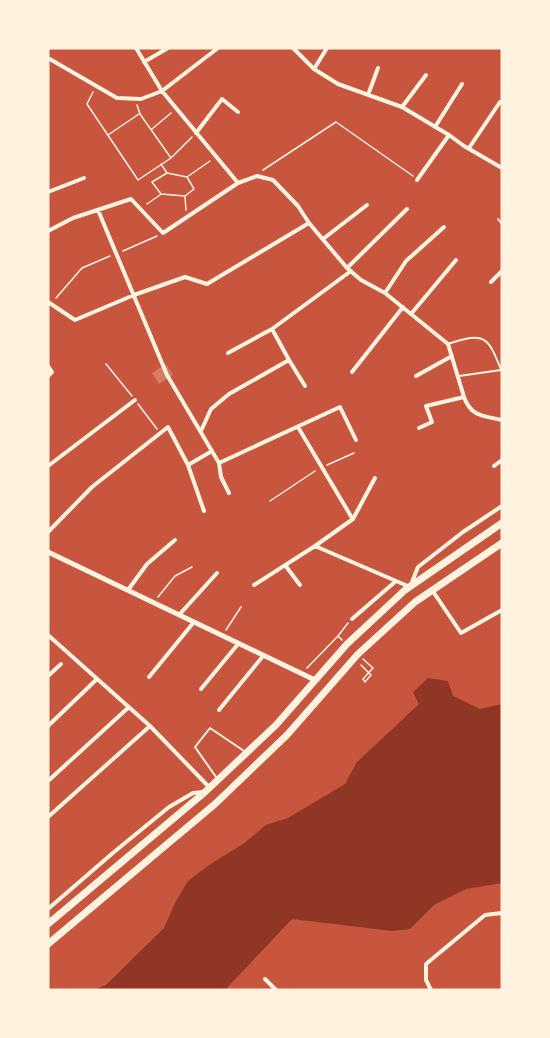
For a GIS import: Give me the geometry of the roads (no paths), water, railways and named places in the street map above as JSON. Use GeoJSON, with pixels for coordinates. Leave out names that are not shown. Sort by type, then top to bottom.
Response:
{"type":"FeatureCollection","features":[{"type":"Feature","properties":{"kind":"highway"},"geometry":{"type":"LineString","coordinates":[[48,924],[218,780],[276,725],[347,644],[410,587],[502,523]]}},
{"type":"Feature","properties":{"kind":"highway"},"geometry":{"type":"LineString","coordinates":[[48,944],[215,804],[287,735],[358,654],[415,602],[502,543]]}},
{"type":"Feature","properties":{"kind":"street"},"geometry":{"type":"LineString","coordinates":[[136,48],[176,110],[238,183]]}},
{"type":"Feature","properties":{"kind":"street"},"geometry":{"type":"LineString","coordinates":[[144,62],[168,48]]}},
{"type":"Feature","properties":{"kind":"street"},"geometry":{"type":"LineString","coordinates":[[48,58],[117,98],[141,99],[162,91],[218,48]]}},
{"type":"Feature","properties":{"kind":"street"},"geometry":{"type":"LineString","coordinates":[[293,48],[314,69],[338,84],[402,108],[502,168]]}},
{"type":"Feature","properties":{"kind":"street"},"geometry":{"type":"LineString","coordinates":[[314,69],[327,48]]}},
{"type":"Feature","properties":{"kind":"street"},"geometry":{"type":"LineString","coordinates":[[368,95],[378,68]]}},
{"type":"Feature","properties":{"kind":"street"},"geometry":{"type":"LineString","coordinates":[[402,108],[426,75]]}},
{"type":"Feature","properties":{"kind":"street"},"geometry":{"type":"LineString","coordinates":[[435,127],[462,84]]}},
{"type":"Feature","properties":{"kind":"street"},"geometry":{"type":"LineString","coordinates":[[196,133],[222,99],[238,112]]}},
{"type":"Feature","properties":{"kind":"street"},"geometry":{"type":"LineString","coordinates":[[469,148],[500,102]]}},
{"type":"Feature","properties":{"kind":"street"},"geometry":{"type":"LineString","coordinates":[[417,180],[449,135]]}},
{"type":"Feature","properties":{"kind":"street"},"geometry":{"type":"LineString","coordinates":[[48,231],[73,218],[131,199],[163,233],[238,183],[257,176],[273,180],[298,206],[309,223],[349,270],[361,280],[385,293],[448,344],[456,377],[466,404],[472,411],[479,415],[502,420]]}},
{"type":"Feature","properties":{"kind":"street"},"geometry":{"type":"LineString","coordinates":[[48,192],[84,178]]}},
{"type":"Feature","properties":{"kind":"street"},"geometry":{"type":"LineString","coordinates":[[323,239],[367,205]]}},
{"type":"Feature","properties":{"kind":"street"},"geometry":{"type":"LineString","coordinates":[[228,353],[272,328],[349,270],[407,209]]}},
{"type":"Feature","properties":{"kind":"street"},"geometry":{"type":"LineString","coordinates":[[98,210],[167,375],[219,463],[221,477],[229,493]]}},
{"type":"Feature","properties":{"kind":"street"},"geometry":{"type":"LineString","coordinates":[[49,303],[75,320],[134,295],[185,277],[207,284],[309,223]]}},
{"type":"Feature","properties":{"kind":"street"},"geometry":{"type":"LineString","coordinates":[[385,293],[406,261],[444,227]]}},
{"type":"Feature","properties":{"kind":"street"},"geometry":{"type":"LineString","coordinates":[[411,314],[456,260]]}},
{"type":"Feature","properties":{"kind":"street"},"geometry":{"type":"LineString","coordinates":[[491,282],[502,271]]}},
{"type":"Feature","properties":{"kind":"street"},"geometry":{"type":"LineString","coordinates":[[352,372],[403,307]]}},
{"type":"Feature","properties":{"kind":"street"},"geometry":{"type":"LineString","coordinates":[[272,328],[305,386]]}},
{"type":"Feature","properties":{"kind":"street"},"geometry":{"type":"LineString","coordinates":[[416,376],[452,356]]}},
{"type":"Feature","properties":{"kind":"street"},"geometry":{"type":"LineString","coordinates":[[201,431],[211,409],[229,394],[289,360]]}},
{"type":"Feature","properties":{"kind":"street"},"geometry":{"type":"LineString","coordinates":[[48,366],[52,372],[48,376]]}},
{"type":"Feature","properties":{"kind":"street"},"geometry":{"type":"LineString","coordinates":[[419,428],[432,422],[426,406],[464,397]]}},
{"type":"Feature","properties":{"kind":"street"},"geometry":{"type":"LineString","coordinates":[[48,466],[135,400]]}},
{"type":"Feature","properties":{"kind":"street"},"geometry":{"type":"LineString","coordinates":[[219,463],[340,407],[356,440]]}},
{"type":"Feature","properties":{"kind":"street"},"geometry":{"type":"LineString","coordinates":[[48,532],[92,487],[168,427],[188,465],[204,512]]}},
{"type":"Feature","properties":{"kind":"street"},"geometry":{"type":"LineString","coordinates":[[298,427],[352,519]]}},
{"type":"Feature","properties":{"kind":"street"},"geometry":{"type":"LineString","coordinates":[[188,465],[212,451]]}},
{"type":"Feature","properties":{"kind":"street"},"geometry":{"type":"LineString","coordinates":[[494,466],[502,460]]}},
{"type":"Feature","properties":{"kind":"street"},"geometry":{"type":"LineString","coordinates":[[254,585],[352,519],[375,478]]}},
{"type":"Feature","properties":{"kind":"street"},"geometry":{"type":"LineString","coordinates":[[315,546],[410,587],[418,567],[463,532],[502,506]]}},
{"type":"Feature","properties":{"kind":"street"},"geometry":{"type":"LineString","coordinates":[[128,590],[147,564],[175,540]]}},
{"type":"Feature","properties":{"kind":"street"},"geometry":{"type":"LineString","coordinates":[[49,554],[315,680]]}},
{"type":"Feature","properties":{"kind":"street"},"geometry":{"type":"LineString","coordinates":[[285,565],[300,585]]}},
{"type":"Feature","properties":{"kind":"street"},"geometry":{"type":"LineString","coordinates":[[179,615],[217,573]]}},
{"type":"Feature","properties":{"kind":"street"},"geometry":{"type":"LineString","coordinates":[[352,619],[396,581]]}},
{"type":"Feature","properties":{"kind":"street"},"geometry":{"type":"LineString","coordinates":[[432,590],[461,633],[502,610]]}},
{"type":"Feature","properties":{"kind":"street"},"geometry":{"type":"LineString","coordinates":[[149,677],[194,622]]}},
{"type":"Feature","properties":{"kind":"street"},"geometry":{"type":"LineString","coordinates":[[48,635],[150,726],[207,790],[193,793],[169,807],[48,909]]}},
{"type":"Feature","properties":{"kind":"street"},"geometry":{"type":"LineString","coordinates":[[201,689],[238,644]]}},
{"type":"Feature","properties":{"kind":"street"},"geometry":{"type":"LineString","coordinates":[[219,710],[263,656]]}},
{"type":"Feature","properties":{"kind":"street"},"geometry":{"type":"LineString","coordinates":[[48,676],[61,663]]}},
{"type":"Feature","properties":{"kind":"street"},"geometry":{"type":"LineString","coordinates":[[48,726],[97,679]]}},
{"type":"Feature","properties":{"kind":"street"},"geometry":{"type":"LineString","coordinates":[[48,781],[129,707]]}},
{"type":"Feature","properties":{"kind":"street"},"geometry":{"type":"LineString","coordinates":[[48,817],[150,726]]}},
{"type":"Feature","properties":{"kind":"street"},"geometry":{"type":"LineString","coordinates":[[431,990],[426,980],[426,964],[485,915],[502,912]]}},
{"type":"Feature","properties":{"kind":"street"},"geometry":{"type":"LineString","coordinates":[[265,979],[276,990]]}},
{"type":"Feature","properties":{"kind":"lane"},"geometry":{"type":"LineString","coordinates":[[498,219],[502,224]]}},
{"type":"Feature","properties":{"kind":"lane"},"geometry":{"type":"LineString","coordinates":[[448,344],[466,338],[480,338],[488,342],[502,371],[456,377]]}},
{"type":"Feature","properties":{"kind":"lane"},"geometry":{"type":"LineString","coordinates":[[218,780],[195,747],[210,728],[246,753]]}}]}
